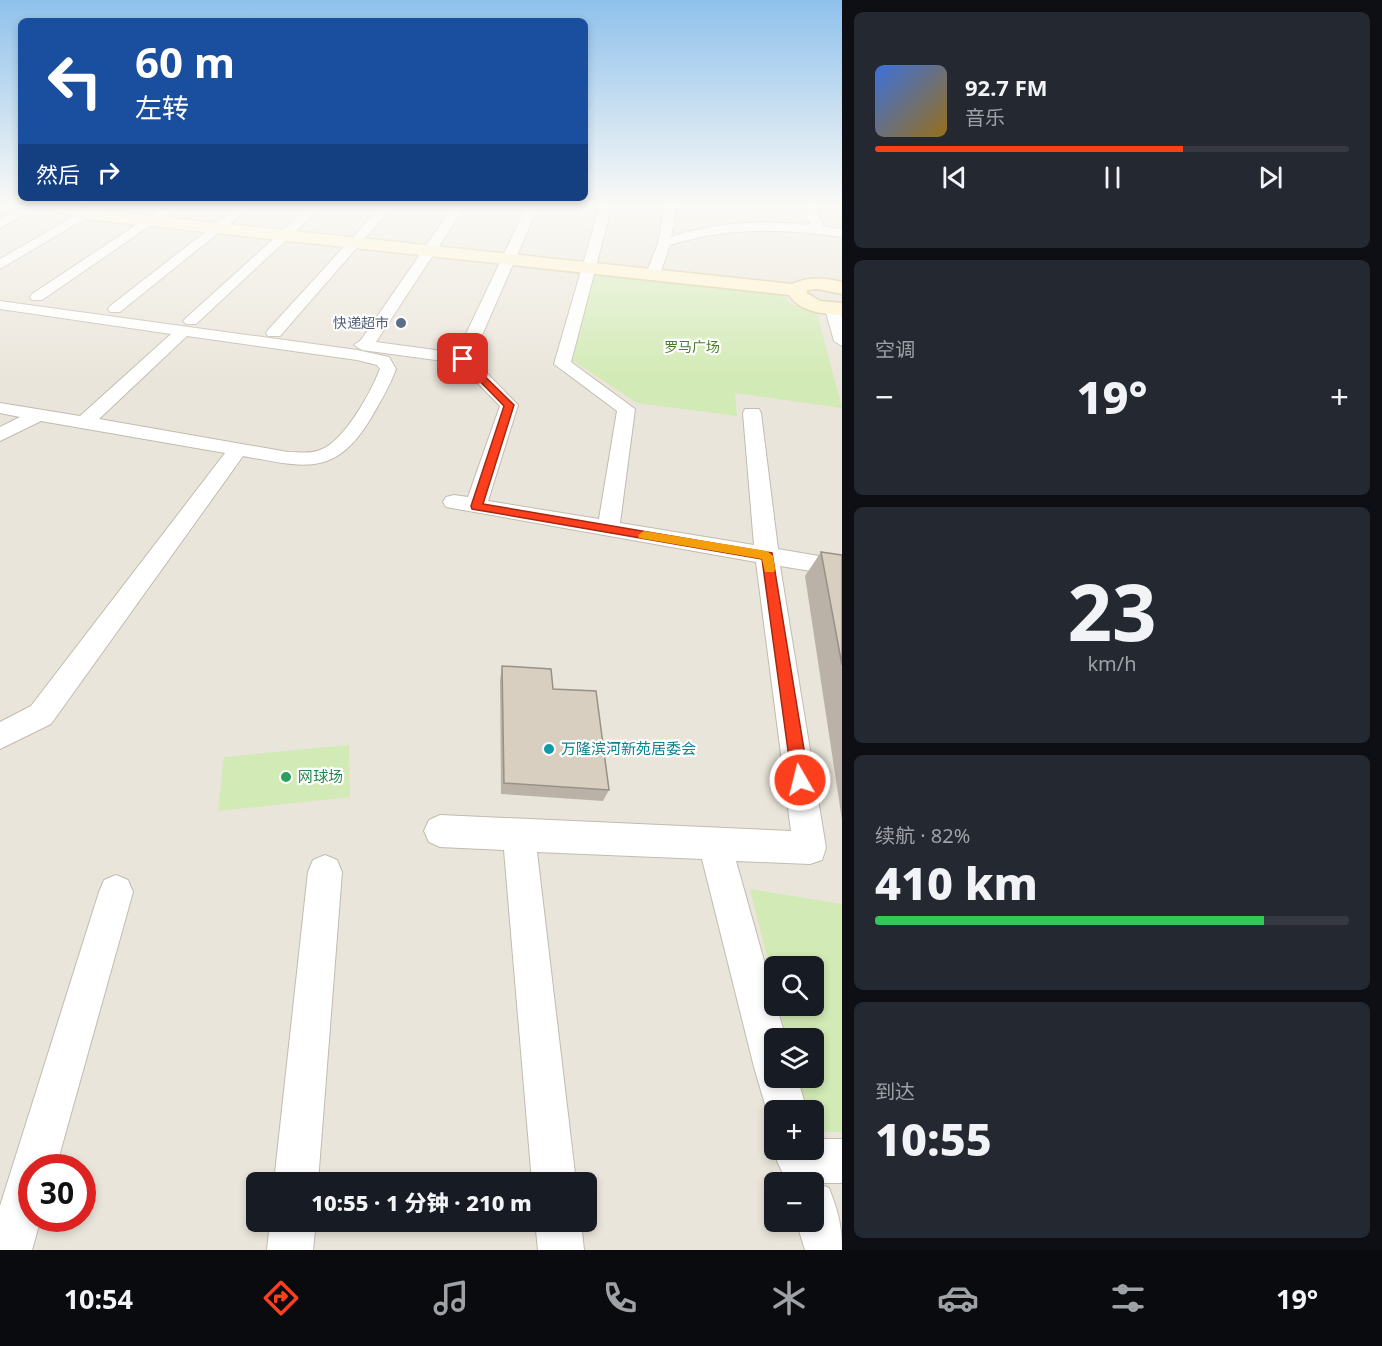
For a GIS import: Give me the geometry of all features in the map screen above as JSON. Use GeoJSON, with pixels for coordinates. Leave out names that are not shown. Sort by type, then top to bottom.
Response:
{"type":"FeatureCollection","features":[{"type":"Feature","properties":{"kind":"street"},"geometry":{"type":"LineString","coordinates":[[37,297],[88,263]]}},
{"type":"Feature","properties":{"kind":"street"},"geometry":{"type":"LineString","coordinates":[[114,309],[173,263]]}},
{"type":"Feature","properties":{"kind":"street"},"geometry":{"type":"LineString","coordinates":[[84,423],[254,263]]}},
{"type":"Feature","properties":{"kind":"street"},"geometry":{"type":"LineString","coordinates":[[274,333],[335,263]]}},
{"type":"Feature","properties":{"kind":"street"},"geometry":{"type":"LineString","coordinates":[[366,345],[419,263]]}},
{"type":"Feature","properties":{"kind":"street"},"geometry":{"type":"LineString","coordinates":[[463,359],[506,263]]}},
{"type":"Feature","properties":{"kind":"street"},"geometry":{"type":"LineString","coordinates":[[551,263],[796,290],[812,283],[842,288]]}},
{"type":"Feature","properties":{"kind":"street"},"geometry":{"type":"LineString","coordinates":[[589,263],[562,364],[626,409],[608,529]]}},
{"type":"Feature","properties":{"kind":"street"},"geometry":{"type":"LineString","coordinates":[[654,274],[657,263]]}},
{"type":"Feature","properties":{"kind":"street"},"geometry":{"type":"LineString","coordinates":[[796,290],[796,294],[805,302],[837,309],[842,341]]}},
{"type":"Feature","properties":{"kind":"street"},"geometry":{"type":"LineString","coordinates":[[0,292],[114,309],[187,326],[357,355],[383,361],[388,369],[384,380],[344,443],[330,454],[288,459],[0,408]]}},
{"type":"Feature","properties":{"kind":"street"},"geometry":{"type":"LineString","coordinates":[[0,305],[187,326],[274,333],[463,359],[509,405],[476,506]]}},
{"type":"Feature","properties":{"kind":"street"},"geometry":{"type":"LineString","coordinates":[[440,831],[810,848],[767,556],[752,412]]}},
{"type":"Feature","properties":{"kind":"street"},"geometry":{"type":"LineString","coordinates":[[0,435],[38,415]]}},
{"type":"Feature","properties":{"kind":"street"},"geometry":{"type":"LineString","coordinates":[[0,736],[41,715],[238,450]]}},
{"type":"Feature","properties":{"kind":"street"},"geometry":{"type":"LineString","coordinates":[[454,502],[842,568]]}},
{"type":"Feature","properties":{"kind":"street"},"geometry":{"type":"LineString","coordinates":[[519,833],[553,1172]]}},
{"type":"Feature","properties":{"kind":"street"},"geometry":{"type":"LineString","coordinates":[[714,843],[764,1030]]}},
{"type":"Feature","properties":{"kind":"street"},"geometry":{"type":"LineString","coordinates":[[297,1172],[325,872]]}},
{"type":"Feature","properties":{"kind":"street"},"geometry":{"type":"LineString","coordinates":[[38,1154],[116,892]]}},
{"type":"Feature","properties":{"kind":"street"},"geometry":{"type":"LineString","coordinates":[[800,1164],[842,1161]]}},
{"type":"Feature","properties":{"kind":"street"},"geometry":{"type":"LineString","coordinates":[[9,1250],[18,1220]]}},
{"type":"Feature","properties":{"kind":"street"},"geometry":{"type":"LineString","coordinates":[[290,1250],[292,1232]]}},
{"type":"Feature","properties":{"kind":"street"},"geometry":{"type":"LineString","coordinates":[[559,1232],[561,1250]]}},
{"type":"Feature","properties":{"kind":"street"},"geometry":{"type":"LineString","coordinates":[[822,1232],[828,1250]]}},
{"type":"Feature","properties":{"kind":"shaded area"},"geometry":{"type":"Polygon","coordinates":[[[0,263],[842,263],[842,1250],[0,1250],[0,263]]]}},
{"type":"Feature","properties":{"kind":"green space","name":"罗马广场"},"geometry":{"type":"Polygon","coordinates":[[[594,274],[780,292],[790,303],[817,313],[842,408],[735,393],[737,416],[637,403],[572,360],[594,274]]]}},
{"type":"Feature","properties":{"kind":"green space","name":"网球场"},"geometry":{"type":"Polygon","coordinates":[[[349,745],[350,797],[218,811],[224,757],[349,745]]]}},
{"type":"Feature","properties":{"kind":"green space"},"geometry":{"type":"Polygon","coordinates":[[[750,889],[842,904],[842,1132],[824,1132],[824,1100],[803,1100],[800,1088],[824,1088],[824,1028],[785,1028],[782,1016],[824,1016],[824,956],[767,956],[750,889]]]}},
{"type":"Feature","properties":{"kind":"building"},"geometry":{"type":"Polygon","coordinates":[[[821,552],[842,555],[842,665],[821,552]]]}},
{"type":"Feature","properties":{"kind":"building","name":"万隆滨河新苑居委会"},"geometry":{"type":"Polygon","coordinates":[[[502,666],[551,669],[553,689],[596,691],[609,790],[504,783],[502,666]]]}},
{"type":"Feature","properties":{"kind":"slow traffic"},"geometry":{"type":"LineString","coordinates":[[644,535],[767,556],[769,569]]}},
{"type":"Feature","properties":{"kind":"place","name":"快递超市"},"geometry":{"type":"Point","coordinates":[401,323]}},
{"type":"Feature","properties":{"kind":"place","name":"万隆滨河新苑居委会"},"geometry":{"type":"Point","coordinates":[549,749]}},
{"type":"Feature","properties":{"kind":"place","name":"网球场"},"geometry":{"type":"Point","coordinates":[286,777]}},
{"type":"Feature","properties":{"kind":"route"},"geometry":{"type":"LineString","coordinates":[[463,359],[509,405],[476,506],[767,556],[800,780]]}}]}
